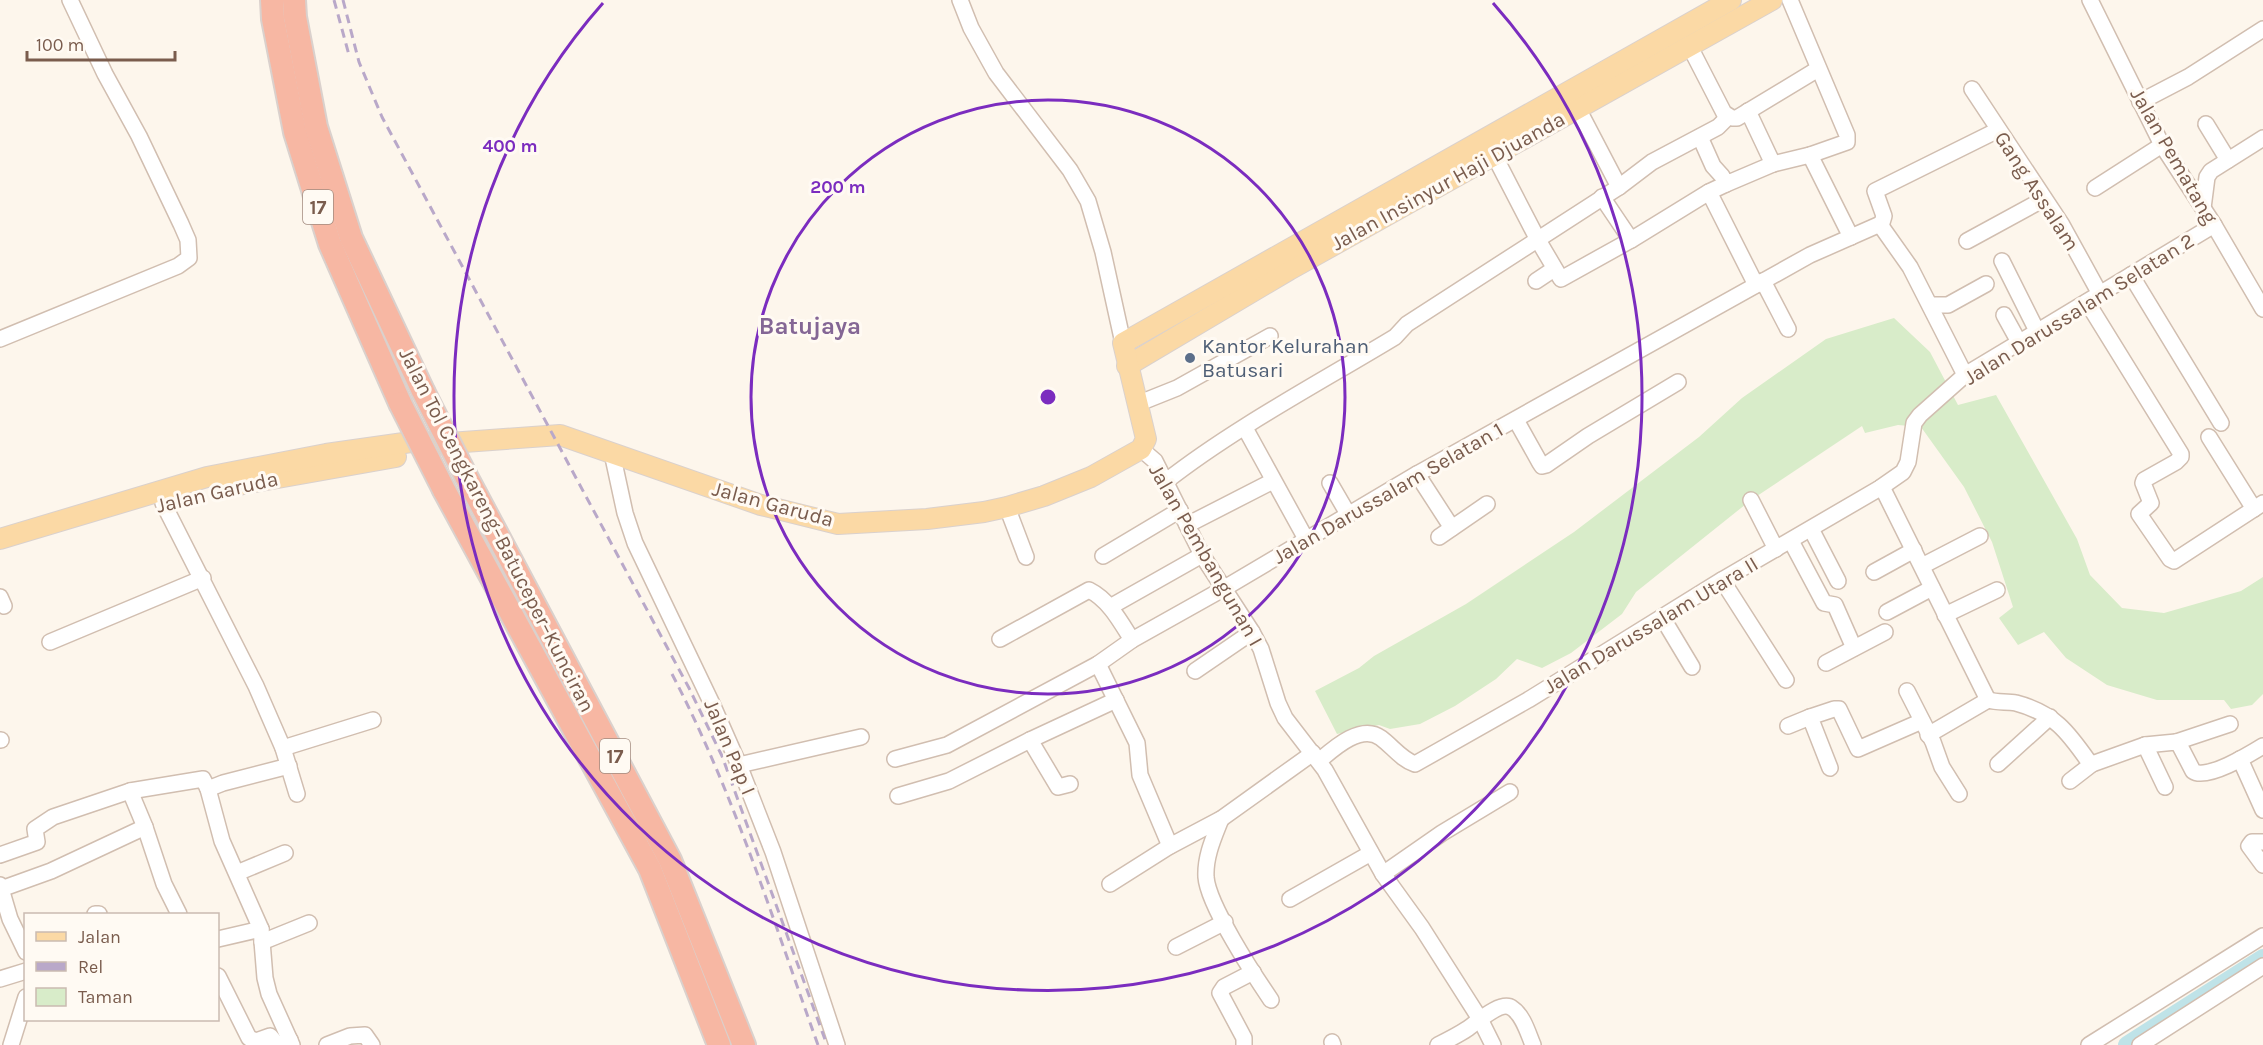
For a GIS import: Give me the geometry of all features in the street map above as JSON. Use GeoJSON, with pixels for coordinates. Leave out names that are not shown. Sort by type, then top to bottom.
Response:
{"type":"FeatureCollection","features":[{"type":"Feature","properties":{"kind":"highway","name":"Jalan Tol Cengkareng–Batuceper–Kunciran"},"geometry":{"type":"LineString","coordinates":[[272,0],[273,19],[295,132],[330,244],[400,403],[444,490],[650,869],[719,1045]]}},
{"type":"Feature","properties":{"kind":"highway","name":"Jalan Tol Cengkareng–Batuceper–Kunciran"},"geometry":{"type":"LineString","coordinates":[[294,0],[295,17],[316,127],[351,238],[466,476],[670,860],[744,1045]]}},
{"type":"Feature","properties":{"kind":"main road","name":"Jalan Insinyur Haji Djuanda"},"geometry":{"type":"LineString","coordinates":[[1127,366],[1289,270],[1494,155],[1574,100],[1731,0]]}},
{"type":"Feature","properties":{"kind":"main road","name":"Jalan Insinyur Haji Djuanda"},"geometry":{"type":"LineString","coordinates":[[1123,343],[1574,100],[1690,47],[1772,0]]}},
{"type":"Feature","properties":{"kind":"main road","name":"Jalan Pembangunan I"},"geometry":{"type":"LineString","coordinates":[[1123,343],[1146,439],[1142,449]]}},
{"type":"Feature","properties":{"kind":"main road","name":"Jalan Garuda"},"geometry":{"type":"LineString","coordinates":[[4,544],[208,484],[327,461],[420,453],[436,444],[560,435],[761,505],[838,524],[927,519],[1007,507],[1044,496],[1091,477],[1142,449]]}},
{"type":"Feature","properties":{"kind":"main road","name":"Jalan Garuda"},"geometry":{"type":"LineString","coordinates":[[49,531],[163,503],[208,484]]}},
{"type":"Feature","properties":{"kind":"street"},"geometry":{"type":"LineString","coordinates":[[0,339],[178,266],[189,258],[188,240],[139,136],[105,74],[70,0]]}},
{"type":"Feature","properties":{"kind":"street","name":"Jalan Pembangunan I"},"geometry":{"type":"LineString","coordinates":[[960,0],[971,28],[996,73],[1070,170],[1088,201],[1103,252],[1123,343]]}},
{"type":"Feature","properties":{"kind":"street"},"geometry":{"type":"LineString","coordinates":[[1494,155],[1558,277],[1565,278],[1709,192],[1773,164],[1845,143],[1848,138],[1790,0]]}},
{"type":"Feature","properties":{"kind":"street","name":"Jalan Pematang"},"geometry":{"type":"LineString","coordinates":[[2090,0],[2162,145],[2214,225],[2263,309]]}},
{"type":"Feature","properties":{"kind":"street"},"geometry":{"type":"LineString","coordinates":[[2140,102],[2188,77],[2263,29]]}},
{"type":"Feature","properties":{"kind":"street"},"geometry":{"type":"LineString","coordinates":[[1690,47],[1728,117],[1737,118],[1818,69]]}},
{"type":"Feature","properties":{"kind":"street","name":"Gang Assalam"},"geometry":{"type":"LineString","coordinates":[[1972,89],[2044,199],[2094,298],[2181,454],[2176,462],[2144,480],[2143,483],[2151,502],[2139,514],[2170,559],[2174,561],[2258,506]]}},
{"type":"Feature","properties":{"kind":"street"},"geometry":{"type":"LineString","coordinates":[[1574,100],[1619,187]]}},
{"type":"Feature","properties":{"kind":"street"},"geometry":{"type":"LineString","coordinates":[[1748,111],[1773,164]]}},
{"type":"Feature","properties":{"kind":"street"},"geometry":{"type":"LineString","coordinates":[[1165,482],[1188,464],[1245,428],[1395,337],[1407,324],[1619,187],[1652,162],[1718,127],[1728,117]]}},
{"type":"Feature","properties":{"kind":"street"},"geometry":{"type":"LineString","coordinates":[[2206,124],[2228,160]]}},
{"type":"Feature","properties":{"kind":"street"},"geometry":{"type":"LineString","coordinates":[[1965,375],[1910,267],[1881,226],[1884,216],[1875,191],[1998,130]]}},
{"type":"Feature","properties":{"kind":"street"},"geometry":{"type":"LineString","coordinates":[[1700,137],[1713,165],[1726,184]]}},
{"type":"Feature","properties":{"kind":"street"},"geometry":{"type":"LineString","coordinates":[[2203,208],[2206,177],[2211,171],[2263,138]]}},
{"type":"Feature","properties":{"kind":"street"},"geometry":{"type":"LineString","coordinates":[[2095,188],[2162,145]]}},
{"type":"Feature","properties":{"kind":"street"},"geometry":{"type":"LineString","coordinates":[[1810,155],[1851,237]]}},
{"type":"Feature","properties":{"kind":"street"},"geometry":{"type":"LineString","coordinates":[[1709,192],[1759,283],[1788,329]]}},
{"type":"Feature","properties":{"kind":"street"},"geometry":{"type":"LineString","coordinates":[[1602,197],[1631,240]]}},
{"type":"Feature","properties":{"kind":"street"},"geometry":{"type":"LineString","coordinates":[[1967,241],[2044,199]]}},
{"type":"Feature","properties":{"kind":"street","name":"Jalan Darussalam Selatan 1"},"geometry":{"type":"LineString","coordinates":[[895,759],[947,745],[1098,664],[1132,640],[1223,590],[1417,474],[1810,255],[1878,225],[1881,226]]}},
{"type":"Feature","properties":{"kind":"street","name":"Jalan Darussalam Selatan 2"},"geometry":{"type":"LineString","coordinates":[[1946,394],[1965,375],[2020,344],[2214,225]]}},
{"type":"Feature","properties":{"kind":"street"},"geometry":{"type":"LineString","coordinates":[[2002,261],[2038,333]]}},
{"type":"Feature","properties":{"kind":"street"},"geometry":{"type":"LineString","coordinates":[[1536,281],[1554,269]]}},
{"type":"Feature","properties":{"kind":"street"},"geometry":{"type":"LineString","coordinates":[[2131,275],[2221,423]]}},
{"type":"Feature","properties":{"kind":"street"},"geometry":{"type":"LineString","coordinates":[[1930,305],[1948,305],[1986,284]]}},
{"type":"Feature","properties":{"kind":"street"},"geometry":{"type":"LineString","coordinates":[[2004,315],[2020,344]]}},
{"type":"Feature","properties":{"kind":"street"},"geometry":{"type":"LineString","coordinates":[[1137,404],[1177,388],[1270,336]]}},
{"type":"Feature","properties":{"kind":"street"},"geometry":{"type":"LineString","coordinates":[[1516,420],[1542,466],[1678,382]]}},
{"type":"Feature","properties":{"kind":"street","name":"Jalan Darussalam Utara II"},"geometry":{"type":"LineString","coordinates":[[1316,757],[1364,734],[1379,736],[1406,761],[1415,764],[1528,700],[1903,472],[1908,462],[1914,423],[1920,415],[1946,394]]}},
{"type":"Feature","properties":{"kind":"street"},"geometry":{"type":"LineString","coordinates":[[1245,428],[1306,539]]}},
{"type":"Feature","properties":{"kind":"street"},"geometry":{"type":"LineString","coordinates":[[2209,437],[2258,506]]}},
{"type":"Feature","properties":{"kind":"street","name":"Jalan Pembangunan I"},"geometry":{"type":"LineString","coordinates":[[1142,449],[1155,461],[1202,555],[1252,632],[1261,649],[1285,718],[1336,787],[1383,874],[1422,928],[1480,1019],[1493,1045]]}},
{"type":"Feature","properties":{"kind":"street","name":"Jalan Pap I"},"geometry":{"type":"LineString","coordinates":[[612,453],[625,513],[635,543],[739,765],[773,852],[837,1045]]}},
{"type":"Feature","properties":{"kind":"street"},"geometry":{"type":"LineString","coordinates":[[1417,474],[1445,532],[1487,504]]}},
{"type":"Feature","properties":{"kind":"street"},"geometry":{"type":"LineString","coordinates":[[1187,525],[1273,481]]}},
{"type":"Feature","properties":{"kind":"street"},"geometry":{"type":"LineString","coordinates":[[1330,483],[1348,514]]}},
{"type":"Feature","properties":{"kind":"street"},"geometry":{"type":"LineString","coordinates":[[1880,488],[1885,493],[1988,700],[1996,703],[2014,702],[2050,717],[2068,732],[2092,764]]}},
{"type":"Feature","properties":{"kind":"street"},"geometry":{"type":"LineString","coordinates":[[1751,500],[1776,549]]}},
{"type":"Feature","properties":{"kind":"street"},"geometry":{"type":"LineString","coordinates":[[163,503],[256,686],[283,748],[297,794]]}},
{"type":"Feature","properties":{"kind":"street"},"geometry":{"type":"LineString","coordinates":[[1007,507],[1026,557]]}},
{"type":"Feature","properties":{"kind":"street"},"geometry":{"type":"LineString","coordinates":[[1103,556],[1180,510]]}},
{"type":"Feature","properties":{"kind":"street"},"geometry":{"type":"LineString","coordinates":[[1811,529],[1838,581]]}},
{"type":"Feature","properties":{"kind":"street"},"geometry":{"type":"LineString","coordinates":[[1922,566],[1980,536]]}},
{"type":"Feature","properties":{"kind":"street"},"geometry":{"type":"LineString","coordinates":[[1791,540],[1824,603],[1835,605],[1854,648]]}},
{"type":"Feature","properties":{"kind":"street"},"geometry":{"type":"LineString","coordinates":[[1874,572],[1914,550]]}},
{"type":"Feature","properties":{"kind":"street"},"geometry":{"type":"LineString","coordinates":[[1110,607],[1202,555]]}},
{"type":"Feature","properties":{"kind":"street"},"geometry":{"type":"LineString","coordinates":[[50,642],[203,578]]}},
{"type":"Feature","properties":{"kind":"street"},"geometry":{"type":"LineString","coordinates":[[1722,580],[1786,680]]}},
{"type":"Feature","properties":{"kind":"street"},"geometry":{"type":"LineString","coordinates":[[1887,612],[1932,588]]}},
{"type":"Feature","properties":{"kind":"street"},"geometry":{"type":"LineString","coordinates":[[1000,639],[1089,590],[1110,607],[1132,640]]}},
{"type":"Feature","properties":{"kind":"street"},"geometry":{"type":"LineString","coordinates":[[1945,615],[1997,590]]}},
{"type":"Feature","properties":{"kind":"street"},"geometry":{"type":"LineString","coordinates":[[1662,618],[1692,667]]}},
{"type":"Feature","properties":{"kind":"street"},"geometry":{"type":"LineString","coordinates":[[1195,671],[1252,632]]}},
{"type":"Feature","properties":{"kind":"street"},"geometry":{"type":"LineString","coordinates":[[1826,663],[1885,632]]}},
{"type":"Feature","properties":{"kind":"street"},"geometry":{"type":"LineString","coordinates":[[1098,664],[1137,743],[1140,776],[1170,846]]}},
{"type":"Feature","properties":{"kind":"street"},"geometry":{"type":"LineString","coordinates":[[1906,691],[1942,767],[1959,795]]}},
{"type":"Feature","properties":{"kind":"street"},"geometry":{"type":"LineString","coordinates":[[898,796],[949,781],[1116,700]]}},
{"type":"Feature","properties":{"kind":"street"},"geometry":{"type":"LineString","coordinates":[[1788,726],[1809,717],[1839,709],[1858,749],[1925,728],[1988,700]]}},
{"type":"Feature","properties":{"kind":"street"},"geometry":{"type":"LineString","coordinates":[[1809,717],[1830,768]]}},
{"type":"Feature","properties":{"kind":"street"},"geometry":{"type":"LineString","coordinates":[[1998,764],[2050,717]]}},
{"type":"Feature","properties":{"kind":"street"},"geometry":{"type":"LineString","coordinates":[[283,748],[373,720]]}},
{"type":"Feature","properties":{"kind":"street"},"geometry":{"type":"LineString","coordinates":[[2070,781],[2092,764],[2145,745],[2176,742],[2230,724]]}},
{"type":"Feature","properties":{"kind":"street"},"geometry":{"type":"LineString","coordinates":[[739,765],[861,737]]}},
{"type":"Feature","properties":{"kind":"street"},"geometry":{"type":"LineString","coordinates":[[1030,740],[1058,787],[1071,784]]}},
{"type":"Feature","properties":{"kind":"street"},"geometry":{"type":"LineString","coordinates":[[2176,742],[2181,746],[2193,771],[2202,775],[2240,759],[2263,746]]}},
{"type":"Feature","properties":{"kind":"street"},"geometry":{"type":"LineString","coordinates":[[2145,745],[2165,788]]}},
{"type":"Feature","properties":{"kind":"street"},"geometry":{"type":"LineString","coordinates":[[1110,884],[1170,846],[1221,819],[1316,757]]}},
{"type":"Feature","properties":{"kind":"street"},"geometry":{"type":"LineString","coordinates":[[2240,759],[2263,810]]}},
{"type":"Feature","properties":{"kind":"street"},"geometry":{"type":"LineString","coordinates":[[208,789],[289,766]]}},
{"type":"Feature","properties":{"kind":"street"},"geometry":{"type":"LineString","coordinates":[[0,855],[37,842],[35,829],[53,817],[130,791],[200,778],[205,781],[222,841],[262,935],[269,994],[291,1042],[276,1043],[270,1036],[255,1041],[249,1038],[219,978]]}},
{"type":"Feature","properties":{"kind":"street"},"geometry":{"type":"LineString","coordinates":[[130,791],[164,884],[178,913]]}},
{"type":"Feature","properties":{"kind":"street"},"geometry":{"type":"LineString","coordinates":[[1383,874],[1442,833],[1510,792]]}},
{"type":"Feature","properties":{"kind":"street"},"geometry":{"type":"LineString","coordinates":[[1221,819],[1208,855],[1206,879],[1210,893],[1225,922],[1271,1000]]}},
{"type":"Feature","properties":{"kind":"street"},"geometry":{"type":"LineString","coordinates":[[24,949],[5,921],[1,887],[51,871],[145,827]]}},
{"type":"Feature","properties":{"kind":"street"},"geometry":{"type":"LineString","coordinates":[[2263,842],[2252,842],[2248,846],[2263,865]]}},
{"type":"Feature","properties":{"kind":"street"},"geometry":{"type":"LineString","coordinates":[[237,873],[285,853]]}},
{"type":"Feature","properties":{"kind":"street"},"geometry":{"type":"LineString","coordinates":[[1290,899],[1371,853]]}},
{"type":"Feature","properties":{"kind":"street"},"geometry":{"type":"LineString","coordinates":[[1176,947],[1225,922]]}},
{"type":"Feature","properties":{"kind":"street"},"geometry":{"type":"LineString","coordinates":[[219,939],[262,935],[309,923]]}},
{"type":"Feature","properties":{"kind":"street"},"geometry":{"type":"LineString","coordinates":[[2089,1045],[2263,936]]}},
{"type":"Feature","properties":{"kind":"street"},"geometry":{"type":"LineString","coordinates":[[2147,1043],[2263,966]]}},
{"type":"Feature","properties":{"kind":"street"},"geometry":{"type":"LineString","coordinates":[[0,979],[24,972]]}},
{"type":"Feature","properties":{"kind":"street"},"geometry":{"type":"LineString","coordinates":[[1244,1045],[1244,1038],[1220,993],[1224,987],[1253,972]]}},
{"type":"Feature","properties":{"kind":"street"},"geometry":{"type":"LineString","coordinates":[[11,1045],[24,1003]]}},
{"type":"Feature","properties":{"kind":"street"},"geometry":{"type":"LineString","coordinates":[[1438,1045],[1501,1007],[1508,1006],[1514,1008],[1533,1045]]}},
{"type":"Feature","properties":{"kind":"street"},"geometry":{"type":"LineString","coordinates":[[327,1045],[350,1036],[365,1035],[372,1045]]}},
{"type":"Feature","properties":{"kind":"green space"},"geometry":{"type":"Polygon","coordinates":[[[1894,318],[1930,352],[1958,405],[1996,395],[2077,539],[2090,575],[2122,608],[2164,613],[2241,591],[2263,577],[2263,694],[2252,705],[2231,709],[2224,700],[2157,700],[2107,685],[2066,658],[2044,632],[2018,645],[1999,618],[2013,607],[1992,542],[1964,487],[1921,427],[1898,425],[1865,433],[1862,426],[1751,500],[1636,592],[1622,614],[1571,653],[1542,668],[1517,659],[1496,679],[1455,706],[1420,724],[1390,729],[1379,725],[1337,734],[1315,691],[1359,668],[1374,656],[1466,604],[1574,532],[1699,437],[1742,398],[1826,339],[1894,318]]]}},
{"type":"Feature","properties":{"kind":"waterway"},"geometry":{"type":"LineString","coordinates":[[2127,1045],[2263,958]]}},
{"type":"Feature","properties":{"kind":"railway"},"geometry":{"type":"LineString","coordinates":[[334,0],[349,55]]}},
{"type":"Feature","properties":{"kind":"railway"},"geometry":{"type":"LineString","coordinates":[[343,0],[359,62],[382,117],[689,688],[722,756],[827,1045]]}},
{"type":"Feature","properties":{"kind":"railway"},"geometry":{"type":"LineString","coordinates":[[672,674],[694,718],[733,810],[818,1045]]}},
{"type":"Feature","properties":{"kind":"place","name":"Kantor Kelurahan Batusari"},"geometry":{"type":"Point","coordinates":[1190,358]}},
{"type":"Feature","properties":{"kind":"district","name":"Batujaya"},"geometry":{"type":"Point","coordinates":[810,326]}}]}
